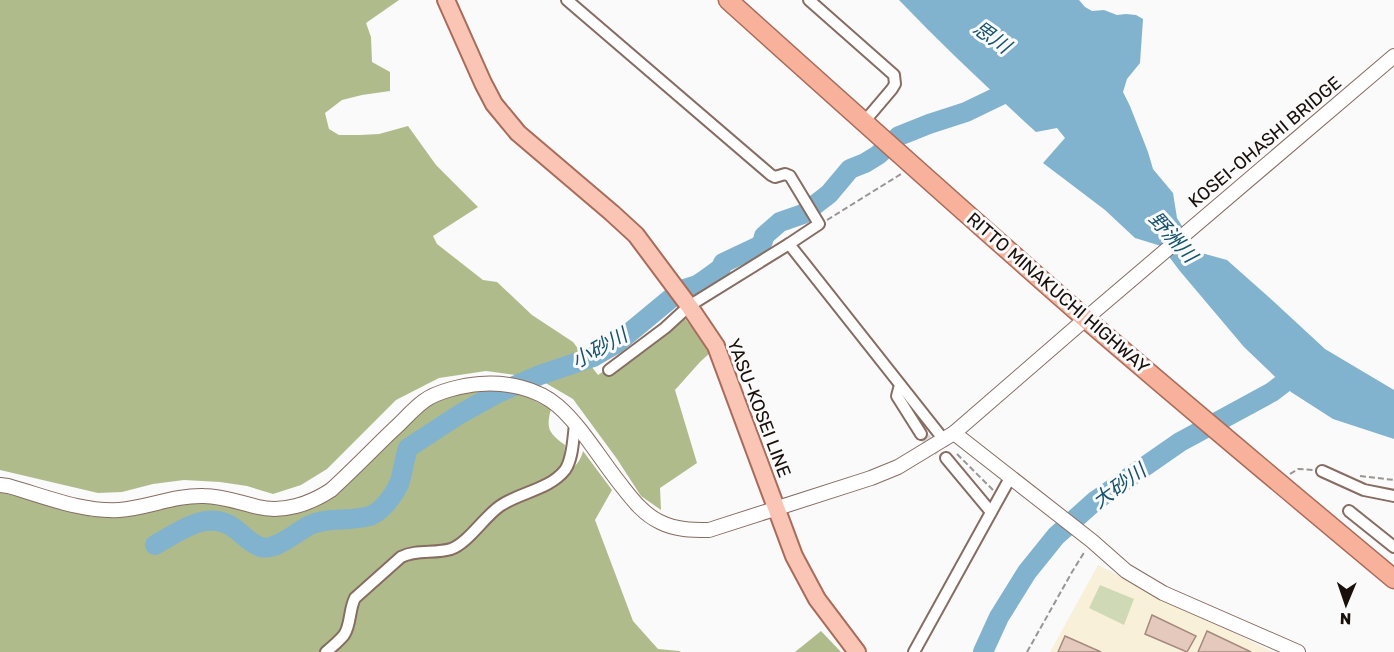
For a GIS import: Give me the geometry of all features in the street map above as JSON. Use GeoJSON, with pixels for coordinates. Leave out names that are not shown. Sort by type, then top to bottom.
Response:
{"type":"FeatureCollection","features":[{"type":"Feature","properties":{"kind":"highway","name":"RITTO MINAKUCHI HIGHWAY"},"geometry":{"type":"LineString","coordinates":[[728,0],[882,138],[907,169],[1394,579]]}},
{"type":"Feature","properties":{"kind":"main road","name":"YASU-KOSEI LINE"},"geometry":{"type":"LineString","coordinates":[[446,0],[494,104],[518,133],[636,236],[716,346],[794,556],[817,599],[857,652]]}},
{"type":"Feature","properties":{"kind":"street"},"geometry":{"type":"LineString","coordinates":[[567,0],[771,175],[775,177],[782,174],[788,175],[819,224],[789,244],[681,296],[665,328],[609,370]]}},
{"type":"Feature","properties":{"kind":"street"},"geometry":{"type":"LineString","coordinates":[[809,0],[894,75],[895,84],[892,89],[864,122]]}},
{"type":"Feature","properties":{"kind":"street","name":"KOSEI-OHASHI BRIDGE"},"geometry":{"type":"LineString","coordinates":[[0,485],[89,509],[120,510],[180,497],[196,496],[212,496],[270,509],[290,507],[320,497],[331,490],[425,399],[472,384],[494,383],[520,386],[536,392],[557,405],[647,515],[661,523],[687,531],[709,530],[871,478],[898,467],[949,436],[1394,56]]}},
{"type":"Feature","properties":{"kind":"street"},"geometry":{"type":"LineString","coordinates":[[789,244],[900,385],[949,436],[1010,478],[1092,541],[1126,571],[1163,593],[1298,652]]}},
{"type":"Feature","properties":{"kind":"street"},"geometry":{"type":"LineString","coordinates":[[900,385],[897,396],[921,434]]}},
{"type":"Feature","properties":{"kind":"street"},"geometry":{"type":"LineString","coordinates":[[326,652],[344,636],[351,605],[355,598],[401,557],[408,554],[449,550],[459,545],[502,505],[537,489],[565,470],[575,425]]}},
{"type":"Feature","properties":{"kind":"street"},"geometry":{"type":"LineString","coordinates":[[946,458],[991,512]]}},
{"type":"Feature","properties":{"kind":"street"},"geometry":{"type":"LineString","coordinates":[[1322,471],[1364,490],[1394,496]]}},
{"type":"Feature","properties":{"kind":"street"},"geometry":{"type":"LineString","coordinates":[[914,652],[1010,478]]}},
{"type":"Feature","properties":{"kind":"street"},"geometry":{"type":"LineString","coordinates":[[1349,511],[1394,547]]}},
{"type":"Feature","properties":{"kind":"path"},"geometry":{"type":"LineString","coordinates":[[819,224],[907,169]]}},
{"type":"Feature","properties":{"kind":"path"},"geometry":{"type":"LineString","coordinates":[[949,436],[999,496]]}},
{"type":"Feature","properties":{"kind":"path"},"geometry":{"type":"LineString","coordinates":[[1027,652],[1092,541]]}},
{"type":"Feature","properties":{"kind":"shaded area"},"geometry":{"type":"Polygon","coordinates":[[[1098,565],[1273,652],[1050,652],[1098,565]]]}},
{"type":"Feature","properties":{"kind":"green space"},"geometry":{"type":"Polygon","coordinates":[[[0,0],[399,0],[366,23],[371,37],[372,62],[390,72],[390,91],[342,100],[325,113],[329,129],[339,135],[360,135],[379,134],[408,126],[436,165],[478,207],[433,236],[437,244],[483,280],[497,282],[532,315],[573,342],[598,375],[683,316],[711,352],[675,390],[697,463],[660,488],[661,510],[641,496],[573,399],[537,378],[486,371],[439,378],[396,400],[327,469],[301,485],[273,494],[247,486],[184,480],[153,484],[122,492],[98,493],[0,470],[0,0]]]}},
{"type":"Feature","properties":{"kind":"green space"},"geometry":{"type":"Polygon","coordinates":[[[496,388],[523,395],[551,409],[550,430],[565,445],[564,461],[545,486],[573,468],[583,451],[612,490],[595,520],[633,621],[658,649],[681,652],[0,652],[0,492],[93,517],[116,516],[162,504],[204,501],[256,512],[314,507],[413,416],[437,400],[467,390],[496,388]]]}},
{"type":"Feature","properties":{"kind":"green space"},"geometry":{"type":"Polygon","coordinates":[[[1100,585],[1134,599],[1124,625],[1089,608],[1100,585]]]}},
{"type":"Feature","properties":{"kind":"green space"},"geometry":{"type":"Polygon","coordinates":[[[821,631],[841,652],[795,652],[821,631]]]}},
{"type":"Feature","properties":{"kind":"water"},"geometry":{"type":"Polygon","coordinates":[[[899,0],[1079,0],[1092,11],[1104,10],[1117,15],[1136,15],[1143,19],[1140,63],[1127,79],[1123,92],[1153,169],[1173,193],[1177,218],[1198,252],[1227,260],[1325,349],[1394,390],[1394,439],[1333,419],[1291,392],[1244,347],[1161,246],[1135,238],[1105,210],[1043,163],[1065,138],[1057,128],[1036,132],[899,0]]]}},
{"type":"Feature","properties":{"kind":"building"},"geometry":{"type":"Polygon","coordinates":[[[1152,615],[1196,636],[1187,652],[1145,634],[1152,615]]]}},
{"type":"Feature","properties":{"kind":"building"},"geometry":{"type":"Polygon","coordinates":[[[1207,631],[1251,652],[1198,652],[1207,631]]]}},
{"type":"Feature","properties":{"kind":"building"},"geometry":{"type":"Polygon","coordinates":[[[1065,636],[1101,652],[1058,652],[1065,636]]]}},
{"type":"Feature","properties":{"kind":"waterway","name":"小砂川"},"geometry":{"type":"LineString","coordinates":[[155,545],[184,528],[204,521],[214,521],[234,528],[254,544],[267,547],[279,544],[315,523],[361,518],[376,513],[397,488],[408,448],[460,414],[498,393],[540,375],[593,357],[617,343],[681,290],[697,285],[721,268],[723,263],[759,246],[764,236],[780,222],[803,214],[829,194],[850,169],[878,155],[899,136],[966,112],[1020,86]]}},
{"type":"Feature","properties":{"kind":"waterway","name":"大砂川"},"geometry":{"type":"LineString","coordinates":[[983,652],[999,617],[1027,572],[1056,536],[1095,501],[1180,442],[1272,392],[1302,369]]}},
{"type":"Feature","properties":{"kind":"tunnel"},"geometry":{"type":"LineString","coordinates":[[921,434],[946,458]]}},
{"type":"Feature","properties":{"kind":"water label","name":"思川"},"geometry":{"type":"Point","coordinates":[992,37]}},
{"type":"Feature","properties":{"kind":"water label","name":"野洲川"},"geometry":{"type":"Point","coordinates":[1173,237]}}]}
